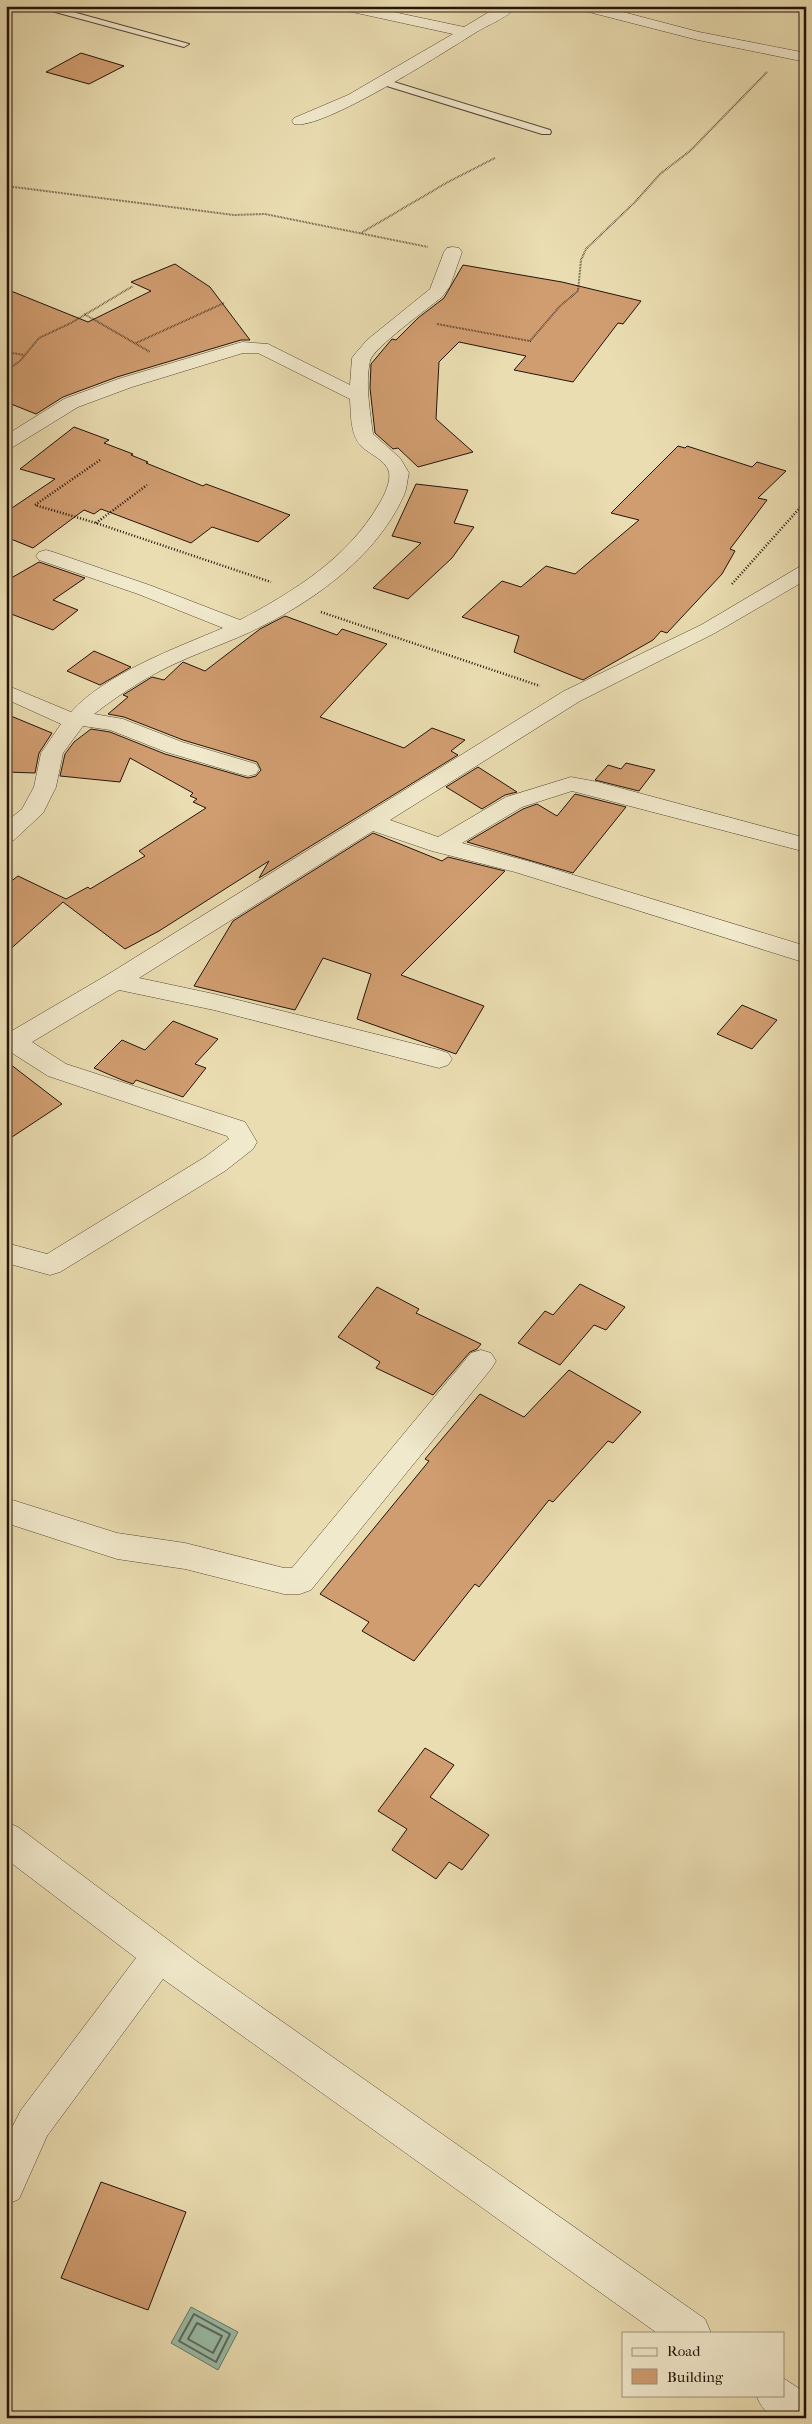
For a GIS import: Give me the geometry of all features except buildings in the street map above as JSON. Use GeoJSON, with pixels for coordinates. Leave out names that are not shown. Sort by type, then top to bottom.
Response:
{"type":"FeatureCollection","features":[{"type":"Feature","properties":{"kind":"street"},"geometry":{"type":"LineString","coordinates":[[343,6],[465,32]]}},
{"type":"Feature","properties":{"kind":"street"},"geometry":{"type":"LineString","coordinates":[[300,121],[329,110],[510,6]]}},
{"type":"Feature","properties":{"kind":"street"},"geometry":{"type":"LineString","coordinates":[[588,7],[698,36],[806,58]]}},
{"type":"Feature","properties":{"kind":"street"},"geometry":{"type":"LineString","coordinates":[[6,835],[31,813],[45,788],[52,753],[86,709],[125,682],[153,666],[241,628],[297,597],[361,544],[379,522],[395,494],[399,473],[393,462],[368,442],[363,434],[360,396],[361,358],[373,344],[436,294],[441,286],[453,252]]}},
{"type":"Feature","properties":{"kind":"street"},"geometry":{"type":"LineString","coordinates":[[6,443],[71,403],[242,347],[255,346],[262,348],[360,396]]}},
{"type":"Feature","properties":{"kind":"street"},"geometry":{"type":"LineString","coordinates":[[46,556],[145,590],[241,628]]}},
{"type":"Feature","properties":{"kind":"street"},"geometry":{"type":"LineString","coordinates":[[9,1043],[116,981],[572,696],[708,628],[806,571]]}},
{"type":"Feature","properties":{"kind":"street"},"geometry":{"type":"LineString","coordinates":[[6,691],[76,720],[115,724],[174,746],[248,769]]}},
{"type":"Feature","properties":{"kind":"street"},"geometry":{"type":"LineString","coordinates":[[440,846],[514,802],[571,784],[590,787],[806,845]]}},
{"type":"Feature","properties":{"kind":"street"},"geometry":{"type":"LineString","coordinates":[[372,822],[440,846],[470,852],[523,867],[806,955]]}},
{"type":"Feature","properties":{"kind":"street"},"geometry":{"type":"LineString","coordinates":[[116,981],[214,1002],[439,1059]]}},
{"type":"Feature","properties":{"kind":"street"},"geometry":{"type":"LineString","coordinates":[[6,1253],[50,1265],[215,1164],[244,1142],[236,1129],[57,1070],[9,1043]]}},
{"type":"Feature","properties":{"kind":"street"},"geometry":{"type":"LineString","coordinates":[[6,1510],[117,1546],[185,1556],[284,1581],[300,1581],[482,1361]]}},
{"type":"Feature","properties":{"kind":"street"},"geometry":{"type":"LineString","coordinates":[[6,1838],[159,1955],[690,2332]]}},
{"type":"Feature","properties":{"kind":"street"},"geometry":{"type":"LineString","coordinates":[[6,2186],[17,2157],[34,2123],[74,2072],[159,1955]]}},
{"type":"Feature","properties":{"kind":"street"},"geometry":{"type":"LineString","coordinates":[[777,2396],[804,2418]]}},
{"type":"Feature","properties":{"kind":"lane"},"geometry":{"type":"LineString","coordinates":[[38,6],[184,44]]}},
{"type":"Feature","properties":{"kind":"lane"},"geometry":{"type":"LineString","coordinates":[[381,81],[546,132]]}},
{"type":"Feature","properties":{"kind":"path"},"geometry":{"type":"LineString","coordinates":[[406,319],[530,341],[560,306],[578,291],[581,260],[586,249],[635,202],[660,174],[690,151],[717,121],[788,54]]}},
{"type":"Feature","properties":{"kind":"path"},"geometry":{"type":"LineString","coordinates":[[361,234],[448,182],[495,158]]}},
{"type":"Feature","properties":{"kind":"path"},"geometry":{"type":"LineString","coordinates":[[6,186],[234,215],[265,214],[453,252]]}},
{"type":"Feature","properties":{"kind":"path"},"geometry":{"type":"LineString","coordinates":[[6,371],[20,362],[24,354],[39,338],[71,323],[84,313],[133,286]]}},
{"type":"Feature","properties":{"kind":"path"},"geometry":{"type":"LineString","coordinates":[[136,343],[224,303]]}},
{"type":"Feature","properties":{"kind":"path"},"geometry":{"type":"LineString","coordinates":[[84,313],[177,367]]}},
{"type":"Feature","properties":{"kind":"path"},"geometry":{"type":"LineString","coordinates":[[6,352],[24,354]]}},
{"type":"Feature","properties":{"kind":"path"},"geometry":{"type":"LineString","coordinates":[[100,460],[36,505],[96,523],[224,567],[297,597],[572,696]]}},
{"type":"Feature","properties":{"kind":"path"},"geometry":{"type":"LineString","coordinates":[[96,523],[147,485]]}},
{"type":"Feature","properties":{"kind":"path"},"geometry":{"type":"LineString","coordinates":[[708,628],[727,590],[806,501]]}},
{"type":"Feature","properties":{"kind":"water"},"geometry":{"type":"Polygon","coordinates":[[[191,2307],[238,2332],[218,2370],[171,2343],[191,2307]]]}}]}
